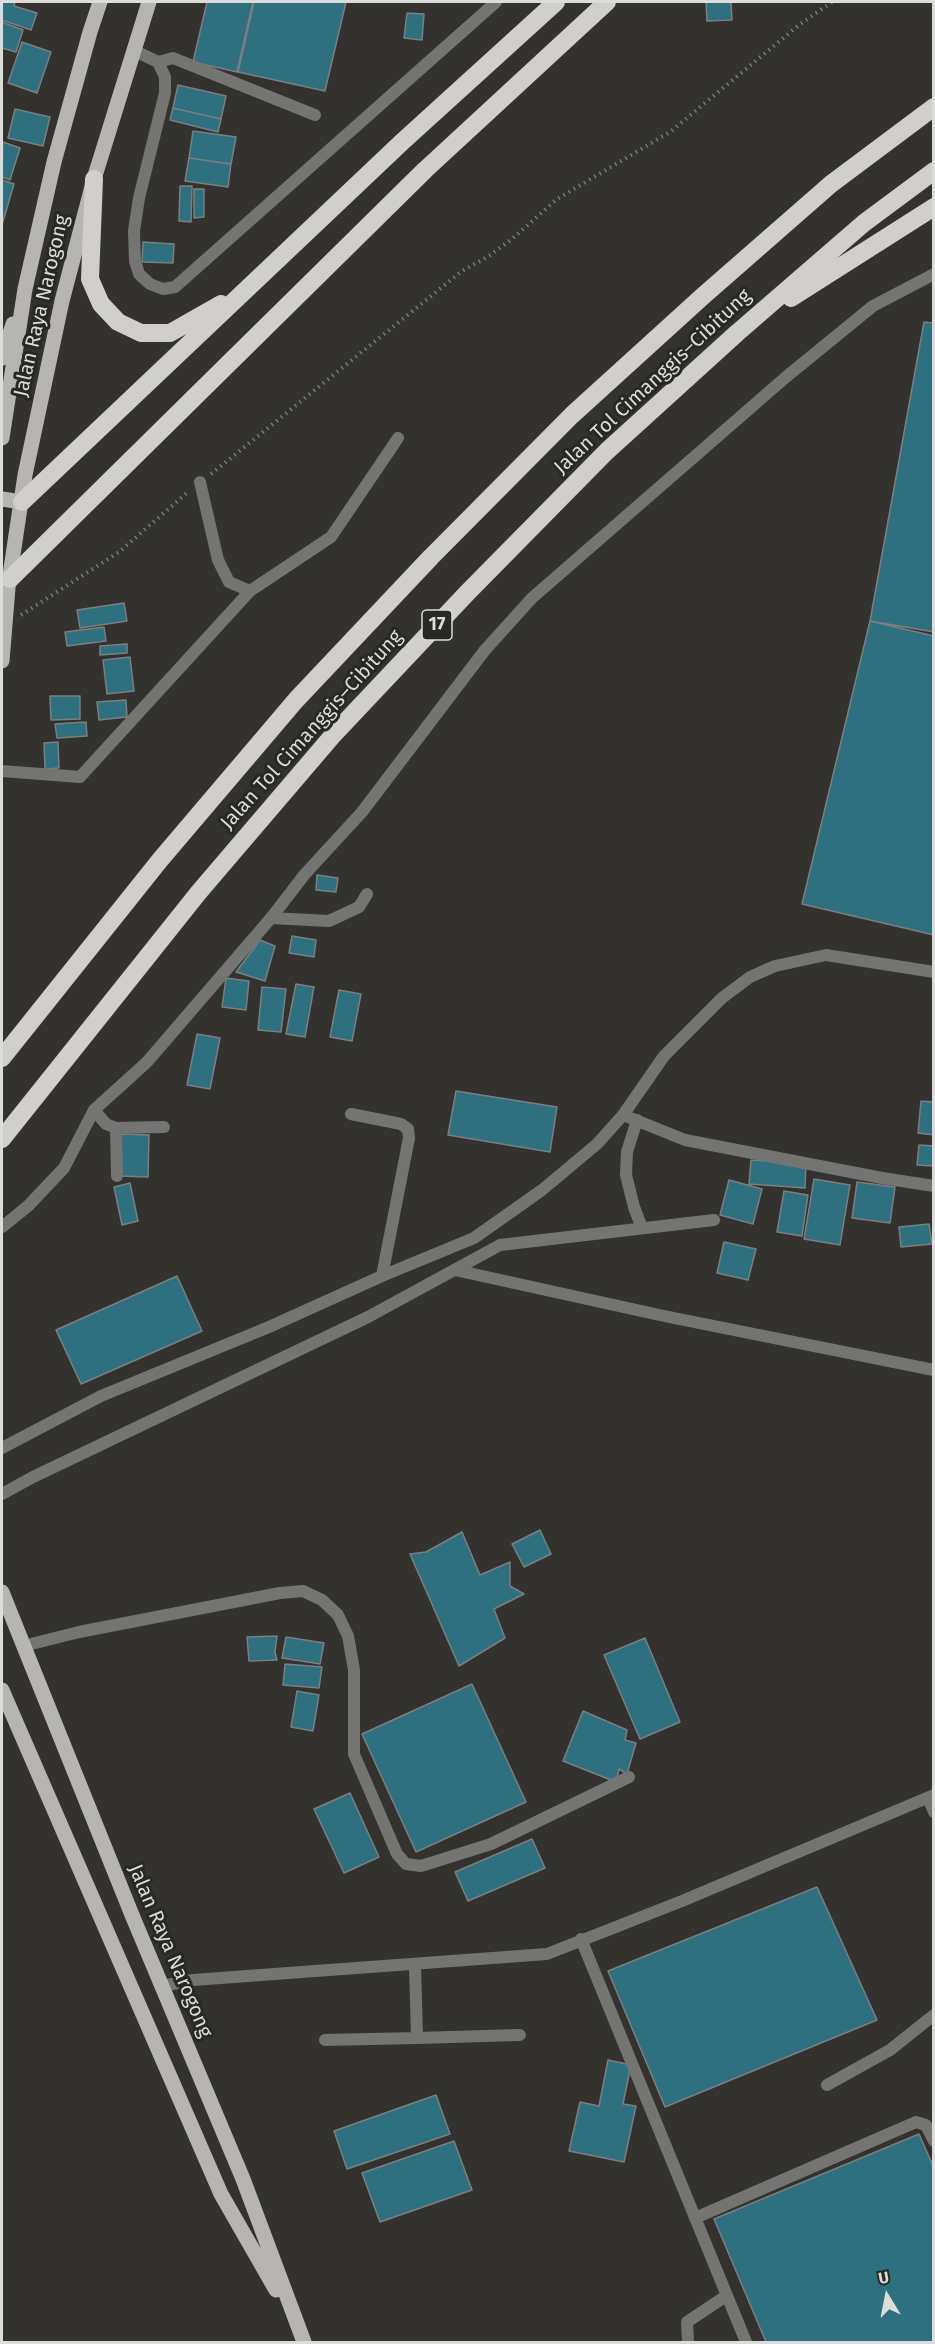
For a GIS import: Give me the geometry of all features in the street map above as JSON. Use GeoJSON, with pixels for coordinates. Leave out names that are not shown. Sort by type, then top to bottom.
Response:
{"type":"FeatureCollection","features":[{"type":"Feature","properties":{"kind":"highway"},"geometry":{"type":"LineString","coordinates":[[21,502],[402,142],[556,2]]}},
{"type":"Feature","properties":{"kind":"highway"},"geometry":{"type":"LineString","coordinates":[[6,578],[425,170],[607,2]]}},
{"type":"Feature","properties":{"kind":"highway","name":"Jalan Tol Cimanggis–Cibitung"},"geometry":{"type":"LineString","coordinates":[[2,1058],[160,860],[296,700],[431,557],[572,415],[703,296],[831,184],[933,107]]}},
{"type":"Feature","properties":{"kind":"highway","name":"Jalan Tol Cimanggis–Cibitung"},"geometry":{"type":"LineString","coordinates":[[2,1139],[200,892],[334,734],[468,592],[607,451],[736,333],[864,223],[933,171]]}},
{"type":"Feature","properties":{"kind":"highway"},"geometry":{"type":"LineString","coordinates":[[94,179],[90,279],[100,304],[118,322],[141,333],[170,333],[245,291]]}},
{"type":"Feature","properties":{"kind":"highway"},"geometry":{"type":"LineString","coordinates":[[736,333],[933,207]]}},
{"type":"Feature","properties":{"kind":"main road","name":"Jalan Raya Narogong"},"geometry":{"type":"LineString","coordinates":[[2,438],[25,288],[54,162],[100,2]]}},
{"type":"Feature","properties":{"kind":"main road","name":"Jalan Raya Narogong"},"geometry":{"type":"LineString","coordinates":[[2,661],[6,578],[62,301],[94,179],[149,2]]}},
{"type":"Feature","properties":{"kind":"main road"},"geometry":{"type":"LineString","coordinates":[[2,355],[25,288]]}},
{"type":"Feature","properties":{"kind":"main road"},"geometry":{"type":"LineString","coordinates":[[2,499],[21,502]]}},
{"type":"Feature","properties":{"kind":"main road","name":"Jalan Raya Narogong"},"geometry":{"type":"LineString","coordinates":[[2,1592],[243,2179],[304,2343]]}},
{"type":"Feature","properties":{"kind":"main road","name":"Jalan Raya Narogong"},"geometry":{"type":"LineString","coordinates":[[2,1690],[6,1713],[222,2194],[297,2326]]}},
{"type":"Feature","properties":{"kind":"street"},"geometry":{"type":"LineString","coordinates":[[133,50],[158,62],[165,77],[165,93],[138,198],[134,231],[135,261],[139,274],[150,284],[163,289],[175,287],[496,2]]}},
{"type":"Feature","properties":{"kind":"street"},"geometry":{"type":"LineString","coordinates":[[158,62],[173,58],[315,115]]}},
{"type":"Feature","properties":{"kind":"street"},"geometry":{"type":"LineString","coordinates":[[2,1227],[28,1206],[64,1168],[94,1110],[147,1062],[305,874],[362,812],[485,650],[532,598],[786,377],[873,306],[933,274]]}},
{"type":"Feature","properties":{"kind":"street"},"geometry":{"type":"LineString","coordinates":[[2,771],[80,777],[250,591],[331,537],[398,438]]}},
{"type":"Feature","properties":{"kind":"street"},"geometry":{"type":"LineString","coordinates":[[200,482],[218,560],[229,582],[250,591]]}},
{"type":"Feature","properties":{"kind":"street"},"geometry":{"type":"LineString","coordinates":[[270,918],[329,921],[359,907],[367,894]]}},
{"type":"Feature","properties":{"kind":"street"},"geometry":{"type":"LineString","coordinates":[[2,1448],[102,1396],[474,1238],[543,1190],[597,1144],[623,1115],[664,1056],[722,998],[750,977],[775,966],[826,955],[933,972]]}},
{"type":"Feature","properties":{"kind":"street"},"geometry":{"type":"LineString","coordinates":[[94,1110],[106,1124],[116,1128],[164,1127]]}},
{"type":"Feature","properties":{"kind":"street"},"geometry":{"type":"LineString","coordinates":[[351,1114],[401,1124],[408,1129],[409,1138],[382,1276]]}},
{"type":"Feature","properties":{"kind":"street"},"geometry":{"type":"LineString","coordinates":[[623,1115],[685,1140],[933,1186]]}},
{"type":"Feature","properties":{"kind":"street"},"geometry":{"type":"LineString","coordinates":[[637,1120],[627,1152],[626,1175],[642,1228]]}},
{"type":"Feature","properties":{"kind":"street"},"geometry":{"type":"LineString","coordinates":[[116,1128],[117,1176]]}},
{"type":"Feature","properties":{"kind":"street"},"geometry":{"type":"LineString","coordinates":[[2,1494],[33,1477],[368,1317],[500,1245],[714,1220]]}},
{"type":"Feature","properties":{"kind":"street"},"geometry":{"type":"LineString","coordinates":[[454,1270],[664,1316],[933,1370]]}},
{"type":"Feature","properties":{"kind":"street"},"geometry":{"type":"LineString","coordinates":[[23,1646],[79,1632],[280,1593],[303,1591],[322,1600],[338,1615],[348,1636],[354,1670],[354,1754],[397,1854],[406,1864],[421,1866],[491,1844],[629,1777]]}},
{"type":"Feature","properties":{"kind":"street"},"geometry":{"type":"LineString","coordinates":[[162,1986],[194,1980],[547,1954],[682,1902],[930,1797],[933,1812]]}},
{"type":"Feature","properties":{"kind":"street"},"geometry":{"type":"LineString","coordinates":[[581,1939],[746,2343]]}},
{"type":"Feature","properties":{"kind":"street"},"geometry":{"type":"LineString","coordinates":[[415,1964],[417,2038]]}},
{"type":"Feature","properties":{"kind":"street"},"geometry":{"type":"LineString","coordinates":[[827,2085],[890,2050],[933,2015]]}},
{"type":"Feature","properties":{"kind":"street"},"geometry":{"type":"LineString","coordinates":[[325,2040],[520,2035]]}},
{"type":"Feature","properties":{"kind":"street"},"geometry":{"type":"LineString","coordinates":[[695,2218],[916,2122],[926,2125],[933,2141]]}},
{"type":"Feature","properties":{"kind":"street"},"geometry":{"type":"LineString","coordinates":[[688,2343],[687,2322],[726,2296]]}},
{"type":"Feature","properties":{"kind":"path"},"geometry":{"type":"LineString","coordinates":[[5,626],[119,552],[200,482],[462,271],[489,256],[512,239],[557,199],[670,132],[799,25],[832,2]]}},
{"type":"Feature","properties":{"kind":"building"},"geometry":{"type":"Polygon","coordinates":[[[2,2],[15,2],[14,6],[37,13],[31,30],[2,20],[2,2]]]}},
{"type":"Feature","properties":{"kind":"building"},"geometry":{"type":"Polygon","coordinates":[[[207,2],[253,2],[237,72],[193,62],[207,2]]]}},
{"type":"Feature","properties":{"kind":"building"},"geometry":{"type":"Polygon","coordinates":[[[254,2],[346,2],[325,91],[238,72],[254,2]]]}},
{"type":"Feature","properties":{"kind":"building"},"geometry":{"type":"Polygon","coordinates":[[[706,2],[731,2],[732,20],[707,21],[706,2]]]}},
{"type":"Feature","properties":{"kind":"building"},"geometry":{"type":"Polygon","coordinates":[[[407,13],[424,14],[422,40],[404,38],[407,13]]]}},
{"type":"Feature","properties":{"kind":"building"},"geometry":{"type":"Polygon","coordinates":[[[2,22],[23,30],[16,52],[2,48],[2,22]]]}},
{"type":"Feature","properties":{"kind":"building"},"geometry":{"type":"Polygon","coordinates":[[[22,42],[51,52],[37,93],[8,83],[22,42]]]}},
{"type":"Feature","properties":{"kind":"building"},"geometry":{"type":"Polygon","coordinates":[[[178,85],[226,96],[221,119],[173,108],[178,85]]]}},
{"type":"Feature","properties":{"kind":"building"},"geometry":{"type":"Polygon","coordinates":[[[173,108],[221,119],[218,132],[170,120],[173,108]]]}},
{"type":"Feature","properties":{"kind":"building"},"geometry":{"type":"Polygon","coordinates":[[[15,109],[50,117],[43,146],[8,138],[15,109]]]}},
{"type":"Feature","properties":{"kind":"building"},"geometry":{"type":"Polygon","coordinates":[[[193,131],[236,137],[231,164],[189,158],[193,131]]]}},
{"type":"Feature","properties":{"kind":"building"},"geometry":{"type":"Polygon","coordinates":[[[3,142],[20,148],[10,180],[2,177],[3,142]]]}},
{"type":"Feature","properties":{"kind":"building"},"geometry":{"type":"Polygon","coordinates":[[[189,158],[231,164],[228,187],[185,181],[189,158]]]}},
{"type":"Feature","properties":{"kind":"building"},"geometry":{"type":"Polygon","coordinates":[[[2,180],[14,184],[2,225],[2,180]]]}},
{"type":"Feature","properties":{"kind":"building"},"geometry":{"type":"Polygon","coordinates":[[[180,186],[192,186],[191,222],[179,221],[180,186]]]}},
{"type":"Feature","properties":{"kind":"building"},"geometry":{"type":"Polygon","coordinates":[[[194,189],[204,189],[204,217],[194,218],[194,189]]]}},
{"type":"Feature","properties":{"kind":"building"},"geometry":{"type":"Polygon","coordinates":[[[143,242],[174,244],[173,263],[142,262],[143,242]]]}},
{"type":"Feature","properties":{"kind":"building"},"geometry":{"type":"Polygon","coordinates":[[[924,322],[934,323],[934,632],[870,621],[924,322]]]}},
{"type":"Feature","properties":{"kind":"building"},"geometry":{"type":"Polygon","coordinates":[[[124,603],[127,621],[80,628],[77,610],[124,603]]]}},
{"type":"Feature","properties":{"kind":"building"},"geometry":{"type":"Polygon","coordinates":[[[870,621],[934,636],[934,935],[802,904],[870,621]]]}},
{"type":"Feature","properties":{"kind":"building"},"geometry":{"type":"Polygon","coordinates":[[[104,627],[106,641],[67,646],[65,632],[104,627]]]}},
{"type":"Feature","properties":{"kind":"building"},"geometry":{"type":"Polygon","coordinates":[[[127,644],[127,653],[100,655],[100,646],[127,644]]]}},
{"type":"Feature","properties":{"kind":"building"},"geometry":{"type":"Polygon","coordinates":[[[130,657],[134,691],[107,694],[103,660],[130,657]]]}},
{"type":"Feature","properties":{"kind":"building"},"geometry":{"type":"Polygon","coordinates":[[[50,696],[80,696],[80,719],[51,720],[50,696]]]}},
{"type":"Feature","properties":{"kind":"building"},"geometry":{"type":"Polygon","coordinates":[[[126,700],[127,717],[99,720],[97,702],[126,700]]]}},
{"type":"Feature","properties":{"kind":"building"},"geometry":{"type":"Polygon","coordinates":[[[86,722],[87,736],[57,738],[55,724],[86,722]]]}},
{"type":"Feature","properties":{"kind":"building"},"geometry":{"type":"Polygon","coordinates":[[[58,742],[59,768],[45,769],[44,743],[58,742]]]}},
{"type":"Feature","properties":{"kind":"building"},"geometry":{"type":"Polygon","coordinates":[[[317,875],[338,878],[336,892],[316,890],[317,875]]]}},
{"type":"Feature","properties":{"kind":"building"},"geometry":{"type":"Polygon","coordinates":[[[292,936],[316,940],[314,957],[289,953],[292,936]]]}},
{"type":"Feature","properties":{"kind":"building"},"geometry":{"type":"Polygon","coordinates":[[[260,940],[275,946],[265,981],[236,972],[260,940]]]}},
{"type":"Feature","properties":{"kind":"building"},"geometry":{"type":"Polygon","coordinates":[[[226,978],[249,981],[246,1010],[222,1007],[226,978]]]}},
{"type":"Feature","properties":{"kind":"building"},"geometry":{"type":"Polygon","coordinates":[[[296,984],[314,987],[305,1037],[286,1034],[296,984]]]}},
{"type":"Feature","properties":{"kind":"building"},"geometry":{"type":"Polygon","coordinates":[[[262,987],[286,989],[281,1032],[258,1030],[262,987]]]}},
{"type":"Feature","properties":{"kind":"building"},"geometry":{"type":"Polygon","coordinates":[[[339,990],[361,994],[352,1041],[330,1037],[339,990]]]}},
{"type":"Feature","properties":{"kind":"building"},"geometry":{"type":"Polygon","coordinates":[[[197,1034],[220,1038],[210,1089],[187,1085],[197,1034]]]}},
{"type":"Feature","properties":{"kind":"building"},"geometry":{"type":"Polygon","coordinates":[[[456,1091],[557,1107],[550,1152],[448,1135],[456,1091]]]}},
{"type":"Feature","properties":{"kind":"building"},"geometry":{"type":"Polygon","coordinates":[[[921,1101],[934,1102],[934,1135],[918,1133],[921,1101]]]}},
{"type":"Feature","properties":{"kind":"building"},"geometry":{"type":"Polygon","coordinates":[[[121,1134],[149,1135],[148,1177],[120,1176],[121,1134]]]}},
{"type":"Feature","properties":{"kind":"building"},"geometry":{"type":"Polygon","coordinates":[[[919,1145],[934,1146],[934,1166],[917,1165],[919,1145]]]}},
{"type":"Feature","properties":{"kind":"building"},"geometry":{"type":"Polygon","coordinates":[[[751,1160],[806,1164],[805,1188],[749,1184],[751,1160]]]}},
{"type":"Feature","properties":{"kind":"building"},"geometry":{"type":"Polygon","coordinates":[[[814,1179],[850,1185],[840,1245],[804,1239],[814,1179]]]}},
{"type":"Feature","properties":{"kind":"building"},"geometry":{"type":"Polygon","coordinates":[[[729,1180],[762,1189],[753,1224],[720,1215],[729,1180]]]}},
{"type":"Feature","properties":{"kind":"building"},"geometry":{"type":"Polygon","coordinates":[[[857,1182],[895,1187],[890,1223],[852,1218],[857,1182]]]}},
{"type":"Feature","properties":{"kind":"building"},"geometry":{"type":"Polygon","coordinates":[[[130,1183],[138,1221],[122,1225],[114,1187],[130,1183]]]}},
{"type":"Feature","properties":{"kind":"building"},"geometry":{"type":"Polygon","coordinates":[[[784,1191],[808,1195],[802,1236],[777,1232],[784,1191]]]}},
{"type":"Feature","properties":{"kind":"building"},"geometry":{"type":"Polygon","coordinates":[[[929,1224],[932,1244],[901,1247],[899,1227],[929,1224]]]}},
{"type":"Feature","properties":{"kind":"building"},"geometry":{"type":"Polygon","coordinates":[[[724,1242],[756,1249],[748,1280],[717,1273],[724,1242]]]}},
{"type":"Feature","properties":{"kind":"building"},"geometry":{"type":"Polygon","coordinates":[[[177,1276],[202,1331],[81,1384],[56,1330],[177,1276]]]}},
{"type":"Feature","properties":{"kind":"building"},"geometry":{"type":"Polygon","coordinates":[[[540,1530],[551,1554],[524,1567],[512,1544],[540,1530]]]}},
{"type":"Feature","properties":{"kind":"building"},"geometry":{"type":"Polygon","coordinates":[[[462,1532],[480,1575],[510,1562],[510,1586],[524,1594],[494,1609],[505,1638],[459,1666],[410,1554],[426,1552],[462,1532]]]}},
{"type":"Feature","properties":{"kind":"building"},"geometry":{"type":"Polygon","coordinates":[[[277,1636],[275,1652],[277,1660],[249,1661],[247,1637],[277,1636]]]}},
{"type":"Feature","properties":{"kind":"building"},"geometry":{"type":"Polygon","coordinates":[[[286,1637],[324,1643],[320,1664],[282,1658],[286,1637]]]}},
{"type":"Feature","properties":{"kind":"building"},"geometry":{"type":"Polygon","coordinates":[[[645,1638],[680,1722],[640,1739],[604,1655],[645,1638]]]}},
{"type":"Feature","properties":{"kind":"building"},"geometry":{"type":"Polygon","coordinates":[[[285,1664],[322,1667],[319,1688],[283,1685],[285,1664]]]}},
{"type":"Feature","properties":{"kind":"building"},"geometry":{"type":"Polygon","coordinates":[[[472,1684],[526,1802],[416,1852],[362,1734],[472,1684]]]}},
{"type":"Feature","properties":{"kind":"building"},"geometry":{"type":"Polygon","coordinates":[[[297,1691],[319,1695],[313,1731],[291,1727],[297,1691]]]}},
{"type":"Feature","properties":{"kind":"building"},"geometry":{"type":"Polygon","coordinates":[[[583,1711],[627,1730],[625,1740],[636,1743],[627,1774],[619,1769],[616,1782],[563,1761],[583,1711]]]}},
{"type":"Feature","properties":{"kind":"building"},"geometry":{"type":"Polygon","coordinates":[[[350,1793],[379,1857],[344,1873],[314,1809],[350,1793]]]}},
{"type":"Feature","properties":{"kind":"building"},"geometry":{"type":"Polygon","coordinates":[[[532,1839],[545,1868],[468,1901],[455,1872],[532,1839]]]}},
{"type":"Feature","properties":{"kind":"building"},"geometry":{"type":"Polygon","coordinates":[[[817,1887],[877,2020],[665,2107],[608,1971],[817,1887]]]}},
{"type":"Feature","properties":{"kind":"building"},"geometry":{"type":"Polygon","coordinates":[[[608,2060],[631,2065],[623,2104],[636,2106],[624,2162],[569,2151],[580,2102],[599,2106],[608,2060]]]}},
{"type":"Feature","properties":{"kind":"building"},"geometry":{"type":"Polygon","coordinates":[[[436,2095],[450,2134],[347,2169],[334,2131],[436,2095]]]}},
{"type":"Feature","properties":{"kind":"building"},"geometry":{"type":"Polygon","coordinates":[[[919,2134],[934,2168],[934,2342],[766,2342],[714,2219],[919,2134]]]}},
{"type":"Feature","properties":{"kind":"building"},"geometry":{"type":"Polygon","coordinates":[[[454,2141],[472,2190],[380,2222],[362,2173],[454,2141]]]}}]}
